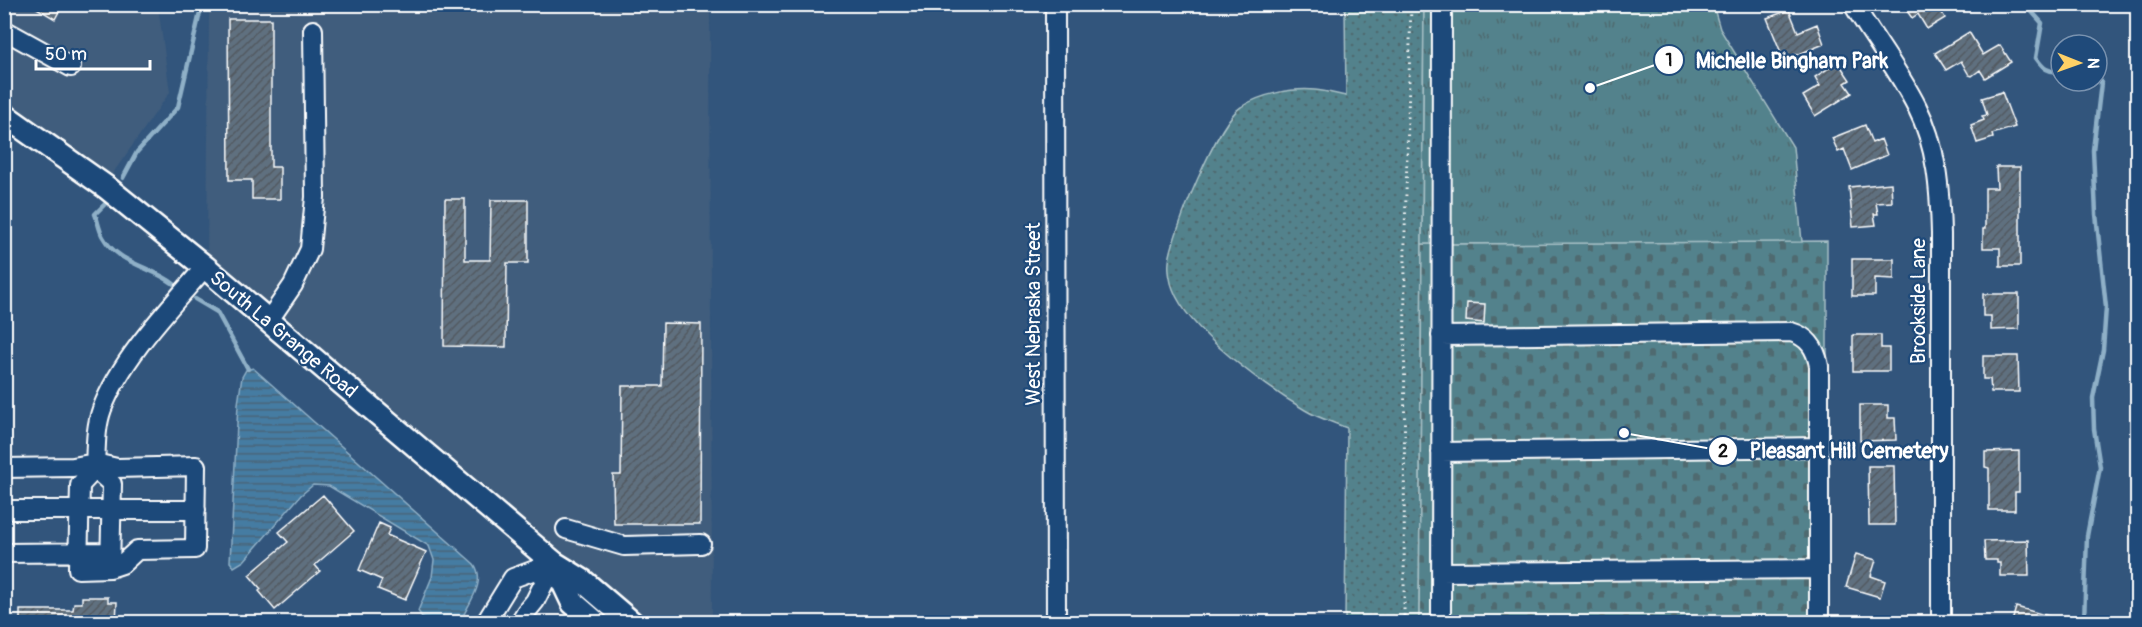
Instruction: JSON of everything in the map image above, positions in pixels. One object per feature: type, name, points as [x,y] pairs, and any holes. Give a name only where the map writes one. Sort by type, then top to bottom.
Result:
[{"type":"main road","name":"South La Grange Road","points":[[4,115],[106,188],[205,267],[554,563],[583,581],[631,622]]},
{"type":"main road","name":"South La Grange Road","points":[[554,563],[573,603],[595,622]]},
{"type":"street","name":"West Nebraska Street","points":[[1055,4],[1056,622]]},
{"type":"street","points":[[1441,622],[1442,4]]},
{"type":"street","name":"Brookside Lane","points":[[1853,4],[1918,109],[1930,142],[1938,183],[1941,234],[1941,619]]},
{"type":"street","points":[[4,30],[71,67]]},
{"type":"street","points":[[269,320],[293,285],[310,249],[315,197],[313,30]]},
{"type":"street","points":[[78,561],[80,485],[95,466],[96,438],[102,410],[120,373],[161,318],[205,267]]},
{"type":"street","points":[[1441,336],[1791,332],[1801,334],[1808,340],[1817,355],[1819,366],[1819,622]]},
{"type":"street","points":[[1441,452],[1819,447]]},
{"type":"street","points":[[95,466],[112,484],[110,560]]},
{"type":"street","points":[[4,468],[196,466],[195,549],[137,550],[122,564],[110,560],[78,561],[4,553]]},
{"type":"street","points":[[4,510],[196,510]]},
{"type":"street","points":[[566,529],[624,546],[701,544]]},
{"type":"street","points":[[486,622],[513,578],[554,563]]},
{"type":"street","points":[[520,622],[535,601],[554,563]]},
{"type":"street","points":[[1441,572],[1819,569]]},
{"type":"path","points":[[1404,622],[1405,233],[1411,4]]},
{"type":"shaded area","points":[[231,4],[710,5],[712,622],[635,622],[207,256],[209,12],[231,12]]},
{"type":"shaded area","points":[[5,5],[162,5],[159,13],[170,92],[106,183],[5,109]]},
{"type":"shaded area","points":[[253,368],[474,564],[478,584],[463,616],[449,622],[422,617],[418,611],[432,577],[434,560],[429,546],[329,486],[313,485],[301,495],[244,561],[234,567],[230,562],[238,404],[242,377],[246,370]]},
{"type":"green space","points":[[1345,5],[1424,5],[1419,622],[1345,622],[1347,428],[1305,410],[1230,357],[1195,323],[1182,306],[1173,289],[1169,272],[1172,248],[1187,204],[1220,133],[1241,107],[1267,95],[1296,90],[1315,90],[1346,96]]},
{"type":"green space","points":[[1424,5],[1713,5],[1720,29],[1793,147],[1802,242],[1422,244]]},
{"type":"green space","points":[[1827,241],[1827,622],[1419,622],[1422,244]]},
{"type":"building","points":[[30,4],[63,4],[55,19]]},
{"type":"building","points":[[1902,4],[1937,4],[1945,18],[1927,29],[1918,14],[1912,18]]},
{"type":"building","points":[[1789,10],[1798,32],[1817,24],[1824,44],[1784,60],[1767,18]]},
{"type":"building","points":[[228,19],[271,19],[271,167],[280,167],[280,199],[252,199],[252,180],[229,180]]},
{"type":"building","points":[[1969,32],[1983,55],[2000,45],[2011,62],[1985,78],[1980,70],[1972,76],[1969,75],[1961,61],[1946,70],[1935,53]]},
{"type":"building","points":[[1838,62],[1850,80],[1845,83],[1852,93],[1815,116],[1803,96],[1820,86],[1815,77]]},
{"type":"building","points":[[2002,92],[2015,127],[1992,134],[1993,138],[1977,143],[1971,125],[1984,120],[1982,116],[1987,115],[1982,98]]},
{"type":"building","points":[[1865,125],[1872,143],[1881,139],[1887,155],[1852,170],[1844,149],[1838,152],[1832,138]]},
{"type":"building","points":[[1996,167],[2020,167],[2020,266],[2000,266],[2000,248],[1983,248],[1985,188],[1997,188]]},
{"type":"building","points":[[1891,183],[1892,202],[1876,203],[1878,214],[1874,214],[1876,225],[1853,227],[1849,187]]},
{"type":"building","points":[[445,199],[465,199],[465,260],[490,260],[491,200],[528,200],[528,263],[507,263],[506,347],[444,346]]},
{"type":"building","points":[[1852,259],[1894,259],[1894,279],[1875,278],[1875,296],[1852,296]]},
{"type":"building","points":[[1983,294],[2019,294],[2019,329],[1991,330],[1991,316],[1983,316]]},
{"type":"building","points":[[1467,303],[1485,304],[1484,323],[1466,321]]},
{"type":"building","points":[[663,323],[701,324],[700,524],[614,524],[613,475],[621,475],[622,386],[662,386]]},
{"type":"building","points":[[1853,335],[1881,335],[1881,348],[1889,348],[1889,371],[1853,371]]},
{"type":"building","points":[[1983,356],[2018,356],[2019,392],[1991,392],[1990,379],[1983,379]]},
{"type":"building","points":[[1860,405],[1888,405],[1888,418],[1895,418],[1896,440],[1860,441]]},
{"type":"building","points":[[2019,451],[2019,492],[2015,492],[2015,510],[1989,510],[1989,468],[1985,467],[1985,452]]},
{"type":"building","points":[[1868,466],[1894,466],[1895,525],[1869,525]]},
{"type":"building","points":[[323,495],[354,531],[315,565],[320,571],[275,610],[249,575],[288,542],[279,532]]},
{"type":"building","points":[[379,523],[390,528],[387,535],[426,552],[405,600],[378,589],[382,580],[359,570]]},
{"type":"building","points":[[2028,540],[2029,576],[2000,576],[2000,563],[1997,563],[1997,560],[1985,560],[1984,541]]},
{"type":"building","points":[[1856,554],[1876,560],[1871,576],[1885,581],[1880,597],[1846,587]]},
{"type":"building","points":[[82,597],[108,597],[108,602],[117,602],[116,622],[20,622],[20,610],[73,610],[74,603],[82,603]]},
{"type":"building","points":[[2016,607],[2060,619],[2059,622],[2012,622]]},
{"type":"waterway","points":[[123,178],[137,152],[178,107],[202,4]]},
{"type":"waterway","points":[[2025,4],[2042,23],[2036,58],[2041,65],[2049,70]]},
{"type":"waterway","points":[[2084,622],[2087,536],[2100,467],[2094,429],[2093,398],[2103,350],[2106,307],[2096,214],[2093,150],[2100,93]]},
{"type":"waterway","points":[[105,204],[95,214],[109,246],[126,259],[174,284]]},
{"type":"waterway","points":[[195,299],[217,312],[248,369]]},
{"type":"place","name":"Michelle Bingham Park","points":[[1590,88]]},
{"type":"place","name":"Pleasant Hill Cemetery","points":[[1624,433]]}]
